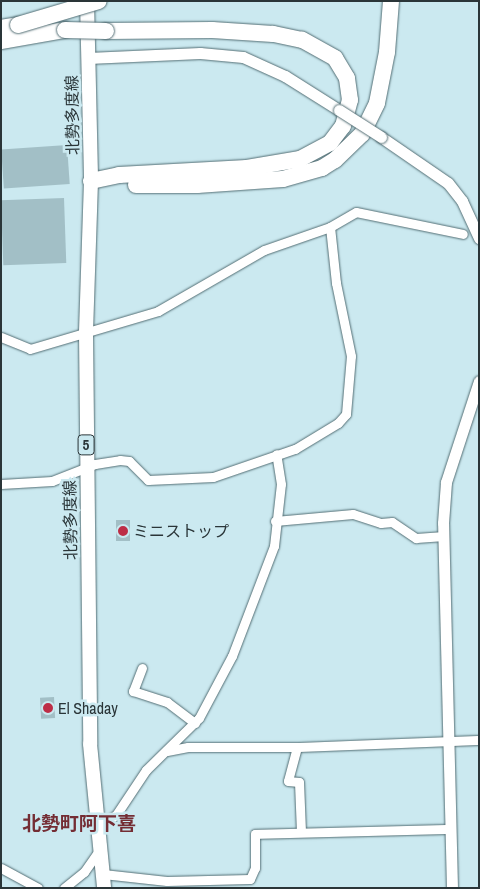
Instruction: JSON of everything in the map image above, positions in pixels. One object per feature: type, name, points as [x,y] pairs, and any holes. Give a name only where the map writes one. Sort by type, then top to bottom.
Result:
[{"type":"highway","points":[[1,28],[18,25],[99,1]]},
{"type":"highway","points":[[91,181],[119,184],[197,185],[274,180],[302,174],[335,160],[362,134],[377,103],[386,60],[391,1]]},
{"type":"highway","points":[[1,41],[65,30],[212,30],[273,34],[302,40],[335,58],[347,78],[350,100],[343,126],[330,143],[300,159],[247,168],[119,175],[91,181]]},
{"type":"main road","name":"北勢多度線","points":[[87,1],[91,181],[86,333],[90,744],[103,881]]},
{"type":"street","points":[[88,58],[200,53],[243,57],[285,76],[381,137],[448,183],[462,201],[479,238]]},
{"type":"street","points":[[1,337],[30,349],[158,311],[264,250],[330,227],[356,212],[463,234]]},
{"type":"street","points":[[1,484],[52,481],[86,470],[95,464],[129,461],[141,476],[158,482],[213,477],[295,449],[326,431],[346,414],[351,356],[336,283],[330,227]]},
{"type":"street","points":[[452,888],[444,536],[446,482],[479,381]]},
{"type":"street","points":[[98,827],[116,815],[146,770],[195,723],[217,687],[255,603],[274,546],[275,521],[281,484],[276,454]]},
{"type":"street","points":[[275,521],[352,514],[381,523],[392,522],[416,538],[444,536]]},
{"type":"street","points":[[142,668],[133,691],[167,702],[195,723]]},
{"type":"street","points":[[167,751],[188,746],[297,747],[448,743],[479,740]]},
{"type":"street","points":[[297,747],[288,781],[300,782],[301,831]]},
{"type":"street","points":[[103,881],[250,878],[255,868],[256,834],[301,831],[451,829]]},
{"type":"street","points":[[64,888],[84,872],[100,849]]},
{"type":"street","points":[[1,868],[38,888]]},
{"type":"building","points":[[67,145],[70,184],[4,189],[1,150]]},
{"type":"building","points":[[64,198],[66,263],[3,265],[1,200]]},
{"type":"building","name":"ミニストップ","points":[[116,520],[130,520],[130,541],[116,541]]},
{"type":"building","name":"El Shaday","points":[[54,697],[55,718],[41,719],[40,698]]},
{"type":"place","name":"ミニストップ","points":[[123,531]]},
{"type":"place","name":"El Shaday","points":[[48,708]]},
{"type":"district","name":"北勢町阿下喜","points":[[79,824]]}]
